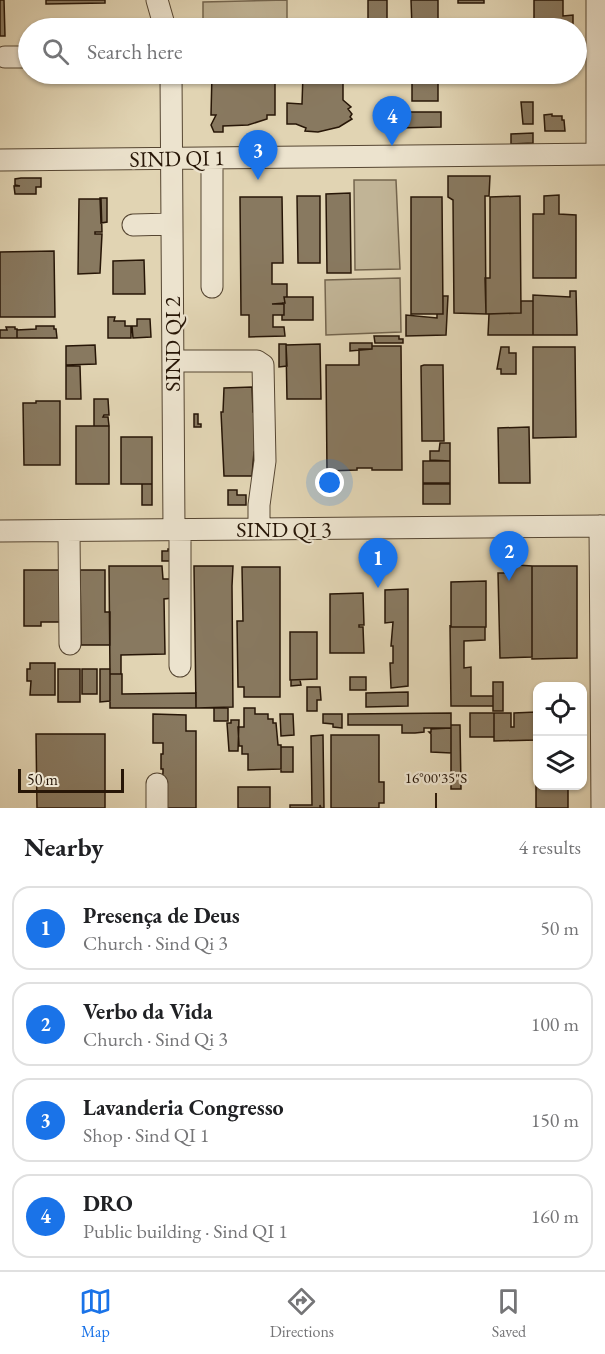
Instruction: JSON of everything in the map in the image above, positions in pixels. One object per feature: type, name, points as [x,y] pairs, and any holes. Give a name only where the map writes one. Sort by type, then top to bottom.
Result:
[{"type":"street","points":[[157,0],[163,18]]},
{"type":"street","points":[[166,0],[166,18]]},
{"type":"street","points":[[597,0],[601,154]]},
{"type":"street","points":[[5,57],[18,57]]},
{"type":"street","name":"SIND QI 2","points":[[171,84],[172,361],[180,666]]},
{"type":"street","name":"SIND QI 1","points":[[0,160],[601,154]]},
{"type":"street","points":[[212,158],[212,287]]},
{"type":"street","points":[[133,225],[171,224]]},
{"type":"street","points":[[172,361],[257,361],[262,365],[265,461],[259,505],[259,529]]},
{"type":"street","points":[[602,808],[603,526]]},
{"type":"street","name":"SIND QI 3","points":[[0,531],[603,526]]},
{"type":"street","points":[[69,531],[70,644]]},
{"type":"street","points":[[157,784],[157,808]]},
{"type":"shaded area","points":[[287,0],[287,18],[203,18],[203,2]]},
{"type":"shaded area","points":[[354,180],[396,180],[400,269],[355,270]]},
{"type":"shaded area","points":[[400,278],[401,332],[326,335],[325,280]]},
{"type":"building","points":[[0,0],[4,0],[5,36],[0,36]]},
{"type":"building","points":[[46,0],[105,0],[105,3],[46,4]]},
{"type":"building","points":[[368,0],[387,0],[387,18],[368,18]]},
{"type":"building","points":[[411,0],[438,0],[438,18],[412,18]]},
{"type":"building","points":[[458,0],[484,0],[484,3],[458,3]]},
{"type":"building","points":[[534,0],[563,0],[563,16],[573,15],[573,18],[534,18]]},
{"type":"building","points":[[212,84],[275,84],[275,115],[267,115],[267,119],[248,125],[223,126],[223,132],[214,132],[211,125],[216,115],[211,115]]},
{"type":"building","points":[[303,84],[343,84],[343,100],[351,107],[348,109],[352,114],[350,117],[352,119],[339,127],[318,132],[305,131],[306,128],[296,124],[287,124],[287,103],[302,104]]},
{"type":"building","points":[[412,84],[438,84],[438,101],[412,101]]},
{"type":"building","points":[[521,102],[533,102],[533,124],[523,124]]},
{"type":"building","points":[[395,112],[441,112],[441,127],[396,128]]},
{"type":"building","points":[[552,114],[552,116],[562,116],[565,131],[545,131],[544,115]]},
{"type":"building","points":[[533,133],[533,143],[511,144],[511,134]]},
{"type":"building","points":[[448,176],[490,176],[489,196],[485,196],[486,314],[454,313],[453,200],[448,197]]},
{"type":"building","points":[[41,178],[41,187],[36,187],[36,194],[15,194],[14,186],[20,186],[15,185],[15,179]]},
{"type":"building","points":[[350,193],[351,273],[327,273],[326,194]]},
{"type":"building","points":[[559,195],[559,214],[576,215],[576,278],[533,278],[533,214],[544,214],[544,196]]},
{"type":"building","points":[[297,196],[320,196],[320,263],[298,263]]},
{"type":"building","points":[[520,196],[521,313],[486,314],[485,278],[490,278],[490,197]]},
{"type":"building","points":[[240,197],[282,197],[283,263],[272,263],[272,284],[287,284],[287,297],[284,297],[285,303],[272,304],[284,304],[284,315],[273,315],[273,327],[284,327],[285,336],[249,337],[249,315],[241,315]]},
{"type":"building","points":[[411,197],[442,197],[443,314],[411,314]]},
{"type":"building","points":[[100,198],[107,198],[107,222],[101,223]]},
{"type":"building","points":[[79,199],[101,199],[102,232],[95,232],[95,234],[102,234],[100,273],[78,274]]},
{"type":"building","points":[[54,251],[55,317],[0,317],[0,252]]},
{"type":"building","points":[[144,260],[145,294],[113,294],[113,261]]},
{"type":"building","points":[[570,291],[576,291],[577,335],[533,335],[533,295],[570,297]]},
{"type":"building","points":[[443,296],[448,296],[446,335],[406,336],[406,315],[437,318],[437,314],[443,314]]},
{"type":"building","points":[[284,297],[313,297],[313,320],[282,320]]},
{"type":"building","points":[[521,301],[533,301],[533,335],[488,335],[489,314],[521,313]]},
{"type":"building","points":[[108,317],[115,317],[114,321],[125,321],[125,326],[131,326],[131,338],[108,338]]},
{"type":"building","points":[[137,319],[150,319],[151,337],[133,338],[132,326],[137,326]]},
{"type":"building","points":[[36,326],[54,326],[57,338],[17,338],[17,330],[36,329]]},
{"type":"building","points":[[6,327],[17,329],[17,338],[0,338],[0,330],[7,330]]},
{"type":"building","points":[[374,336],[399,336],[399,339],[403,339],[403,343],[375,343]]},
{"type":"building","points":[[350,343],[372,343],[372,349],[350,351]]},
{"type":"building","points":[[279,344],[286,344],[287,366],[279,367]]},
{"type":"building","points":[[320,344],[321,399],[287,399],[286,345]]},
{"type":"building","points":[[95,345],[96,364],[66,365],[66,346]]},
{"type":"building","points":[[372,346],[401,346],[402,470],[357,468],[357,470],[327,471],[326,365],[359,365],[359,349],[372,349]]},
{"type":"building","points":[[501,347],[509,347],[509,353],[516,353],[516,374],[501,374],[501,369],[497,369]]},
{"type":"building","points":[[533,347],[575,347],[576,437],[533,438]]},
{"type":"building","points":[[443,365],[444,441],[422,441],[421,366]]},
{"type":"building","points":[[66,366],[80,366],[81,399],[66,399]]},
{"type":"building","points":[[252,387],[253,412],[256,412],[257,452],[254,452],[252,476],[224,476],[221,412],[223,412],[224,388]]},
{"type":"building","points":[[94,399],[108,399],[109,415],[103,417],[108,417],[109,426],[94,426]]},
{"type":"building","points":[[36,401],[60,401],[60,465],[24,465],[23,403],[36,403]]},
{"type":"building","points":[[194,414],[198,414],[198,424],[201,424],[201,427],[194,427]]},
{"type":"building","points":[[76,426],[109,426],[109,484],[76,484]]},
{"type":"building","points":[[529,427],[530,483],[499,483],[498,428]]},
{"type":"building","points":[[121,437],[152,437],[152,484],[121,484]]},
{"type":"building","points":[[440,443],[450,443],[450,461],[430,460],[430,451],[439,451]]},
{"type":"building","points":[[423,461],[450,461],[450,483],[423,483]]},
{"type":"building","points":[[142,484],[152,484],[152,505],[142,505]]},
{"type":"building","points":[[423,484],[450,484],[450,504],[423,504]]},
{"type":"building","points":[[228,490],[237,490],[237,495],[246,495],[246,505],[228,505]]},
{"type":"building","points":[[171,549],[172,561],[162,561],[162,551],[168,551]]},
{"type":"building","points":[[516,565],[532,566],[532,657],[500,658],[498,573],[510,573]]},
{"type":"building","points":[[109,566],[162,566],[163,579],[172,579],[173,598],[164,599],[165,654],[121,655],[121,674],[110,674]]},
{"type":"building","points":[[194,566],[233,566],[233,707],[196,708]]},
{"type":"building","points":[[532,566],[577,566],[577,658],[532,659]]},
{"type":"building","points":[[242,567],[280,567],[280,697],[244,697],[244,687],[238,687],[237,621],[243,621]]},
{"type":"building","points":[[24,570],[62,570],[61,622],[41,622],[41,626],[24,626]]},
{"type":"building","points":[[80,570],[105,570],[105,612],[110,612],[110,645],[81,645]]},
{"type":"building","points":[[486,581],[486,627],[451,627],[451,582]]},
{"type":"building","points":[[408,589],[408,686],[391,688],[393,622],[385,623],[385,590]]},
{"type":"building","points":[[363,593],[364,625],[359,625],[359,627],[363,627],[364,653],[330,653],[330,594]]},
{"type":"building","points":[[450,625],[451,627],[485,627],[485,640],[464,641],[464,668],[471,667],[471,696],[493,696],[493,706],[451,706]]},
{"type":"building","points":[[290,632],[317,632],[317,679],[290,680]]},
{"type":"building","points":[[30,663],[55,663],[55,695],[30,695],[31,681],[27,681],[27,669],[30,669]]},
{"type":"building","points":[[58,669],[80,669],[80,702],[58,702]]},
{"type":"building","points":[[82,669],[97,669],[97,694],[82,694]]},
{"type":"building","points":[[100,669],[110,669],[110,701],[100,702]]},
{"type":"building","points":[[110,674],[122,674],[122,694],[196,693],[196,708],[110,708]]},
{"type":"building","points":[[350,677],[366,677],[366,690],[350,690]]},
{"type":"building","points":[[291,680],[300,680],[301,685],[291,686]]},
{"type":"building","points":[[493,682],[503,682],[503,711],[493,711]]},
{"type":"building","points":[[307,687],[320,687],[321,700],[317,700],[317,711],[307,711]]},
{"type":"building","points":[[408,692],[408,706],[366,707],[366,693]]},
{"type":"building","points":[[214,708],[228,708],[228,721],[214,721]]},
{"type":"building","points":[[244,708],[255,708],[255,714],[268,714],[268,719],[273,719],[273,723],[276,723],[278,745],[281,745],[281,769],[248,770],[248,754],[242,754],[242,746],[239,746],[238,727],[244,727]]},
{"type":"building","points":[[533,712],[533,740],[494,741],[494,713],[511,713],[511,727],[514,727],[514,713]]},
{"type":"building","points":[[451,713],[451,728],[424,728],[424,732],[402,733],[402,725],[348,725],[348,714]]},
{"type":"building","points":[[470,713],[494,713],[494,737],[470,737]]},
{"type":"building","points":[[153,714],[186,715],[186,731],[196,731],[196,808],[160,808],[163,743],[153,743]]},
{"type":"building","points":[[280,714],[293,714],[294,735],[281,736]]},
{"type":"building","points":[[323,714],[342,714],[342,728],[323,723]]},
{"type":"building","points":[[231,720],[239,720],[238,751],[229,751],[227,723],[231,723]]},
{"type":"building","points":[[451,725],[460,725],[461,789],[451,789]]},
{"type":"building","points":[[451,728],[451,753],[431,752],[429,732],[431,729]]},
{"type":"building","points":[[36,734],[105,734],[105,808],[37,808]]},
{"type":"building","points":[[323,735],[324,808],[320,805],[320,808],[290,808],[290,805],[312,805],[311,736]]},
{"type":"building","points":[[331,735],[379,735],[379,782],[384,782],[384,803],[379,803],[379,808],[331,808]]},
{"type":"building","points":[[281,747],[293,747],[293,772],[281,772]]},
{"type":"building","points":[[238,787],[270,787],[270,808],[238,808]]},
{"type":"building","points":[[536,790],[568,790],[568,808],[536,808]]},
{"type":"place","name":"DRO","points":[[392,146]]},
{"type":"place","name":"Lavanderia Congresso","points":[[258,180]]},
{"type":"place","name":"Verbo da Vida","points":[[509,581]]},
{"type":"place","name":"Presença de Deus","points":[[378,588]]}]
